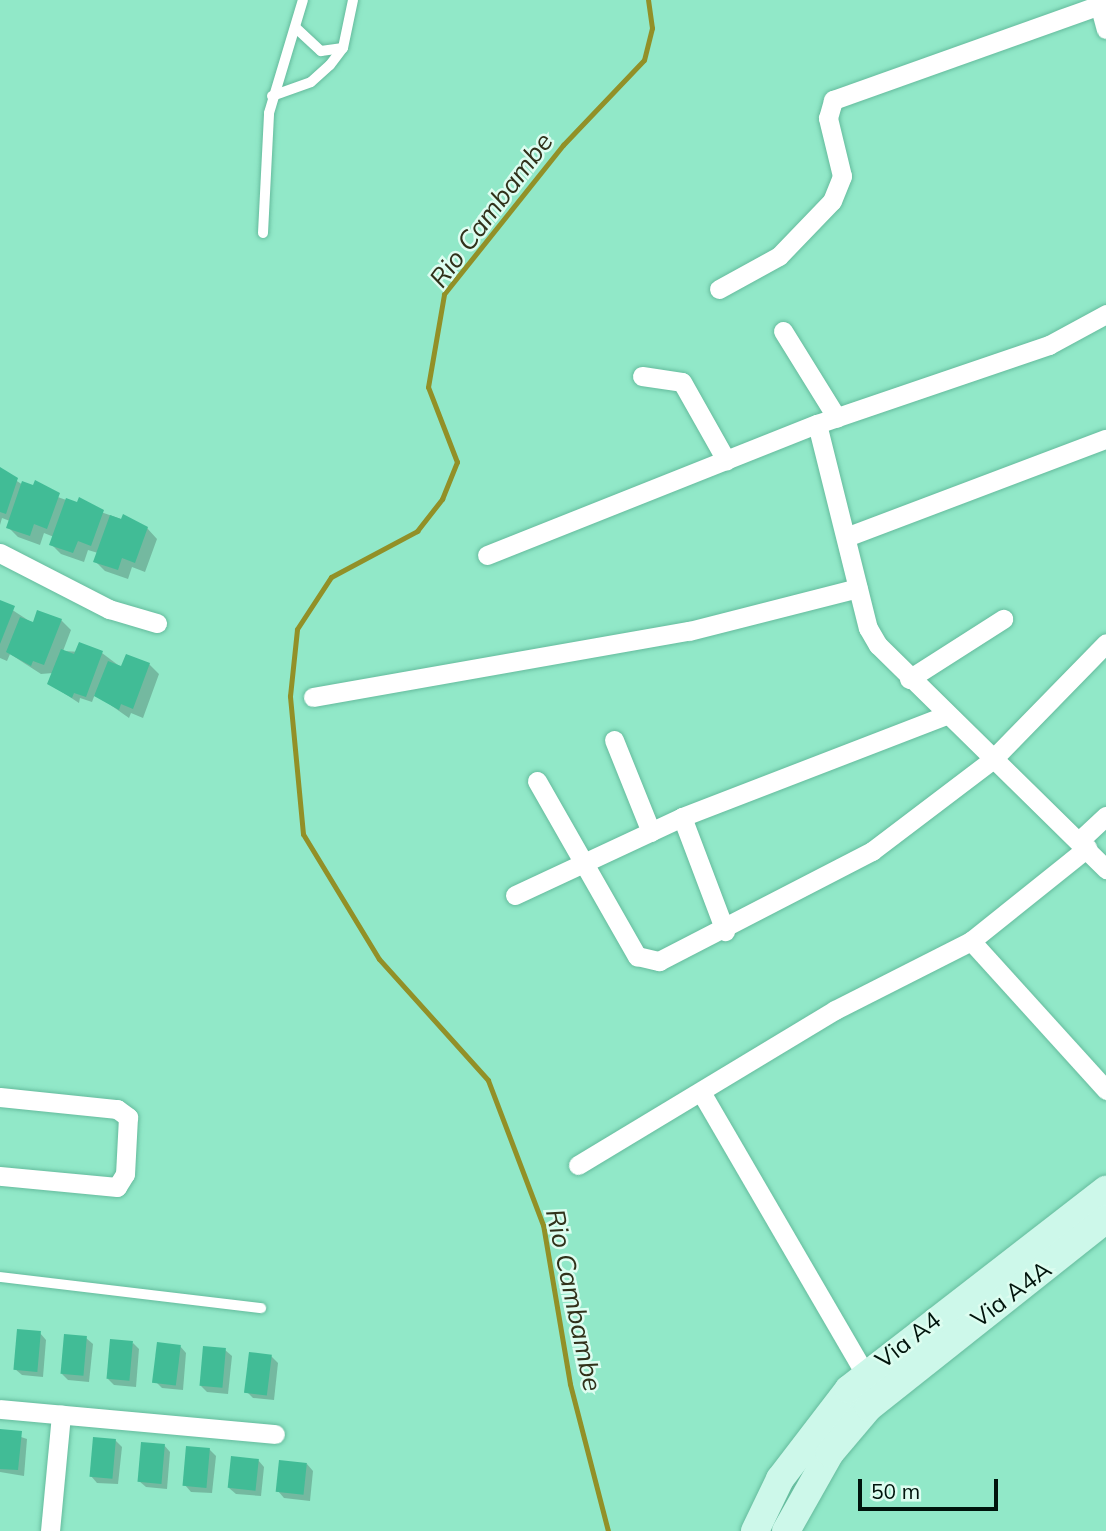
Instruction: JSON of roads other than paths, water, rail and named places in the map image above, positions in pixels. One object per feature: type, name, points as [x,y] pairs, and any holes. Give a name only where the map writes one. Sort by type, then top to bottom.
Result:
[{"type":"main road","name":"Via A4","points":[[755,1531],[808,1437],[865,1374],[1106,1190]]},
{"type":"main road","name":"Via A4A","points":[[786,1531],[831,1452],[869,1407],[1106,1219]]},
{"type":"street","points":[[719,289],[779,256],[832,201],[842,176],[828,118],[833,100],[1101,3],[1106,29]]},
{"type":"street","points":[[487,555],[817,424],[1049,345],[1106,314]]},
{"type":"street","points":[[783,331],[837,418]]},
{"type":"street","points":[[642,376],[682,382],[726,460]]},
{"type":"street","points":[[817,424],[868,628],[909,679],[1106,869]]},
{"type":"street","points":[[846,537],[1106,439]]},
{"type":"street","points":[[0,553],[109,609],[157,623]]},
{"type":"street","points":[[313,697],[689,631],[858,588]]},
{"type":"street","points":[[909,679],[1003,619]]},
{"type":"street","points":[[537,780],[583,862],[646,963],[725,931],[872,851],[992,760],[1106,643]]},
{"type":"street","points":[[515,895],[682,817],[947,715]]},
{"type":"street","points":[[614,740],[651,832]]},
{"type":"street","points":[[578,1164],[835,1010],[971,941],[1083,844],[1106,816]]},
{"type":"street","points":[[682,817],[725,931]]},
{"type":"street","points":[[971,941],[1106,1090]]},
{"type":"street","points":[[701,1092],[865,1374]]},
{"type":"street","points":[[0,1097],[117,1109],[128,1117],[125,1174],[117,1187],[0,1176]]},
{"type":"street","points":[[0,1409],[275,1434]]},
{"type":"street","points":[[50,1531],[61,1415]]},
{"type":"lane","points":[[263,233],[272,96],[303,0]]},
{"type":"lane","points":[[272,96],[312,82],[343,48],[353,0]]},
{"type":"lane","points":[[296,28],[321,51],[343,48]]},
{"type":"lane","points":[[0,1277],[261,1308]]},
{"type":"waterway","name":"Rio Cambambe","points":[[608,1531],[570,1384],[543,1225],[488,1080],[379,959],[303,834],[290,696],[297,629],[331,577],[417,531],[442,499],[457,462],[428,387],[444,294],[563,145],[644,60],[652,28],[648,0]]}]
